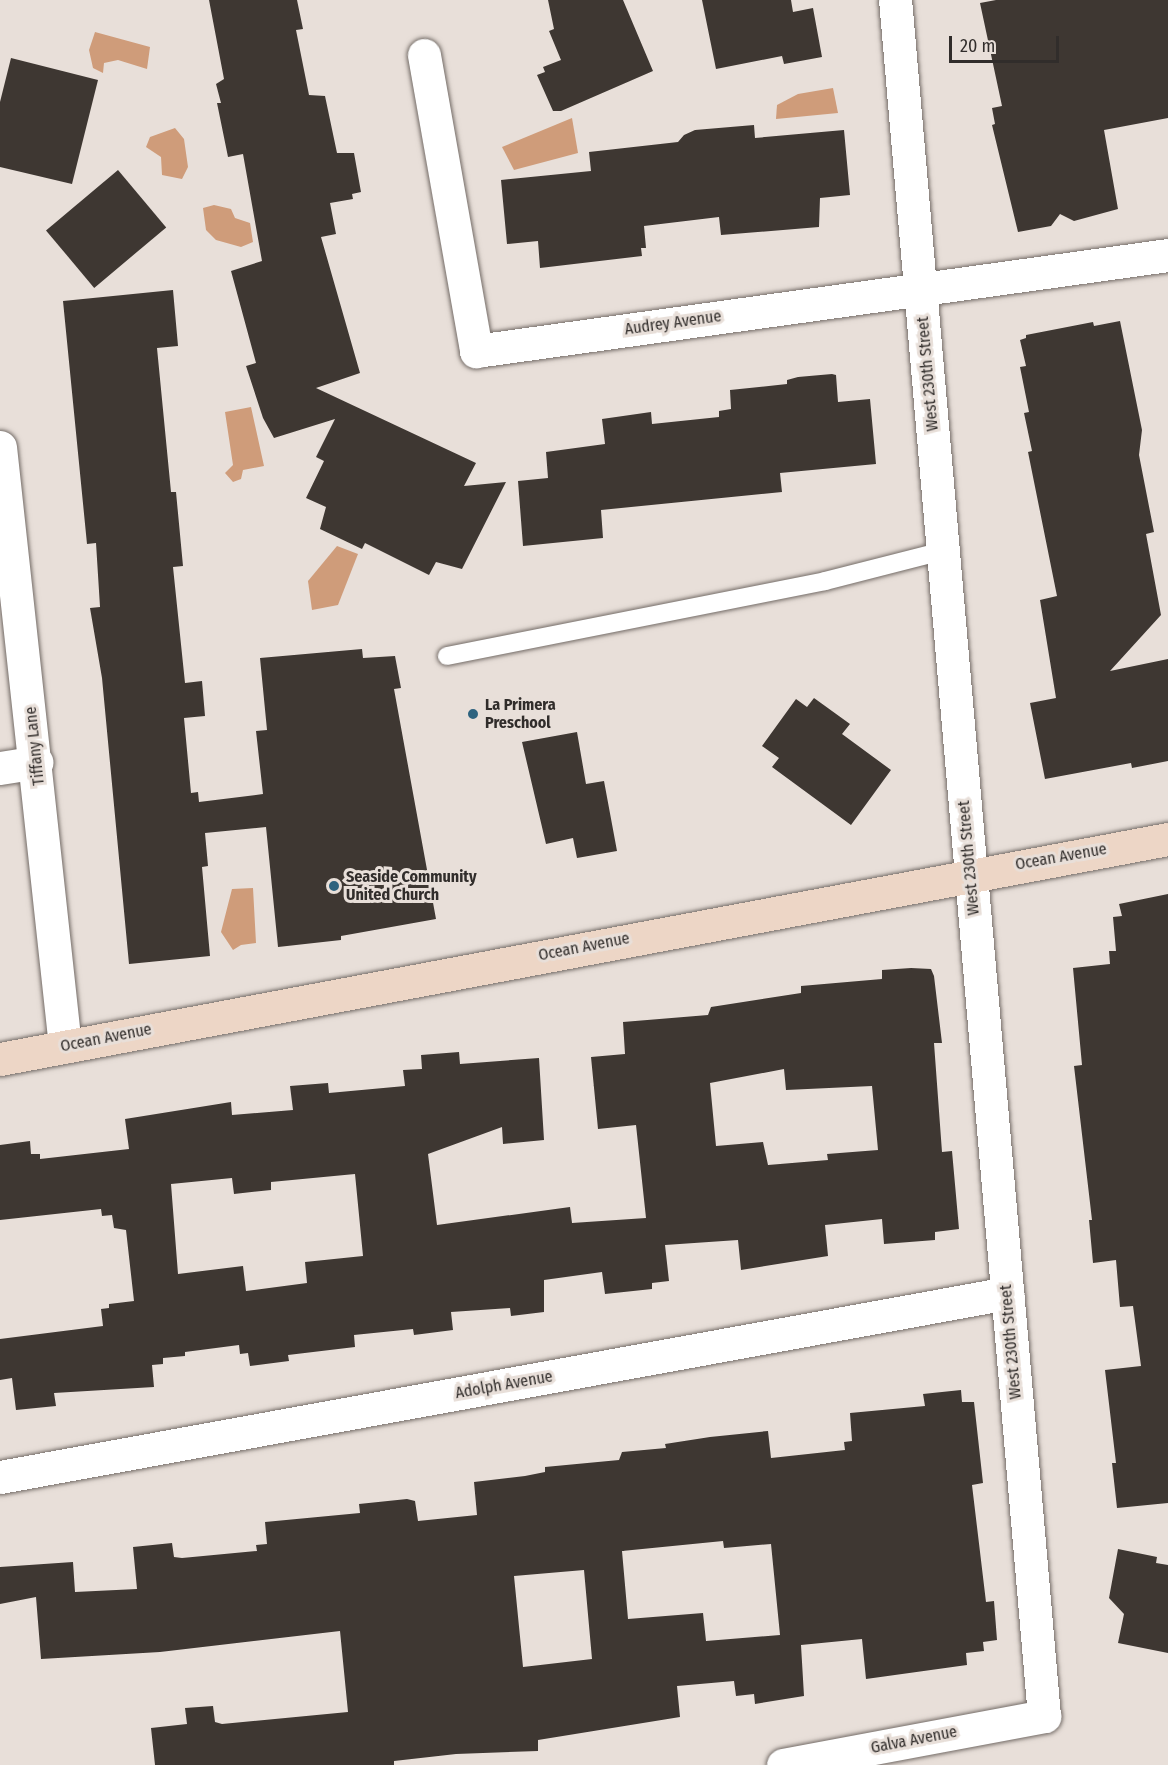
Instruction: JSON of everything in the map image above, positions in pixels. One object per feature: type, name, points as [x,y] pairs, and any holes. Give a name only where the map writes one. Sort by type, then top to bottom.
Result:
[{"type":"street","name":"West 230th Street","points":[[895,0],[1044,1716]]},
{"type":"street","name":"Audrey Avenue","points":[[424,55],[476,351],[1168,255]]},
{"type":"street","name":"Tiffany Lane","points":[[0,447],[37,762],[65,1046]]},
{"type":"street","points":[[0,768],[37,762]]},
{"type":"street","name":"Ocean Avenue","points":[[0,1059],[970,874],[1168,839]]},
{"type":"street","name":"Adolph Avenue","points":[[0,1477],[1007,1293]]},
{"type":"street","name":"Galva Avenue","points":[[783,1765],[1044,1716]]},
{"type":"lane","points":[[447,656],[825,581],[943,550]]},
{"type":"shaded area","points":[[95,32],[150,47],[147,69],[118,60],[104,63],[103,73],[93,68],[89,50]]},
{"type":"shaded area","points":[[833,88],[838,113],[776,119],[777,105],[798,94]]},
{"type":"shaded area","points":[[572,118],[578,153],[514,170],[502,147]]},
{"type":"shaded area","points":[[175,128],[184,139],[188,167],[182,179],[162,175],[161,157],[146,147],[150,137]]},
{"type":"shaded area","points":[[214,205],[231,209],[235,218],[250,223],[253,242],[241,247],[216,240],[206,230],[203,208]]},
{"type":"shaded area","points":[[251,407],[264,466],[243,470],[241,479],[233,482],[225,473],[233,465],[225,412]]},
{"type":"shaded area","points":[[337,546],[358,554],[338,605],[312,610],[308,581]]},
{"type":"shaded area","points":[[253,888],[256,943],[241,945],[233,950],[221,932],[232,889]]},
{"type":"building","points":[[209,0],[297,0],[303,29],[296,30],[309,95],[325,96],[337,153],[354,153],[361,192],[352,194],[353,199],[330,203],[336,234],[321,237],[360,373],[316,388],[476,463],[464,486],[506,482],[462,569],[436,562],[429,575],[365,543],[362,549],[320,529],[326,507],[306,498],[324,461],[316,457],[335,419],[274,438],[263,418],[246,366],[256,363],[231,271],[262,261],[243,154],[228,157],[217,103],[221,103],[216,84],[224,79]]},
{"type":"building","points":[[548,0],[623,0],[653,71],[561,111],[553,111],[537,75],[545,72],[543,67],[561,60],[549,31],[554,29]]},
{"type":"building","points":[[702,0],[791,0],[793,12],[813,8],[822,57],[784,64],[782,56],[716,69]]},
{"type":"building","points":[[996,0],[1168,0],[1168,118],[1104,130],[1118,209],[1074,221],[1060,214],[1051,226],[1018,232],[992,125],[995,124],[992,108],[1002,106],[980,3]]},
{"type":"building","points":[[11,58],[98,80],[72,184],[0,167],[0,102]]},
{"type":"building","points":[[754,125],[755,138],[844,130],[850,195],[820,198],[819,227],[721,235],[719,217],[644,226],[646,248],[641,248],[642,256],[540,268],[538,241],[507,244],[501,180],[591,171],[589,152],[678,142],[684,135],[695,130]]},
{"type":"building","points":[[118,170],[166,227],[94,288],[46,230]]},
{"type":"building","points":[[173,290],[178,346],[157,348],[171,492],[176,492],[183,566],[173,567],[185,683],[202,681],[205,716],[184,718],[191,793],[198,792],[199,802],[263,794],[256,731],[267,730],[260,658],[362,649],[363,658],[395,656],[401,688],[394,689],[436,919],[341,936],[341,940],[278,947],[266,827],[205,833],[208,866],[202,867],[210,956],[129,964],[102,678],[90,608],[100,607],[96,543],[87,544],[63,301]]},
{"type":"building","points":[[1120,321],[1142,430],[1139,455],[1154,532],[1146,534],[1161,615],[1110,671],[1168,659],[1168,761],[1132,768],[1131,763],[1045,779],[1030,703],[1056,698],[1040,600],[1057,596],[1028,452],[1032,451],[1024,413],[1029,412],[1020,367],[1026,366],[1020,340],[1026,338],[1026,335],[1093,322],[1094,326]]},
{"type":"building","points":[[836,375],[838,402],[870,399],[876,464],[780,473],[782,492],[601,510],[603,538],[523,546],[518,481],[548,478],[546,452],[605,444],[602,419],[651,412],[652,424],[719,417],[719,411],[731,409],[730,390],[787,384],[787,380],[798,377]]},
{"type":"building","points":[[814,698],[850,724],[842,734],[891,770],[851,825],[772,767],[779,758],[762,746],[796,699],[807,707]]},
{"type":"building","points":[[577,732],[586,784],[604,781],[617,851],[577,858],[573,838],[546,844],[522,742]]},
{"type":"building","points":[[1168,894],[1168,1503],[1117,1508],[1112,1463],[1116,1463],[1105,1370],[1141,1366],[1133,1306],[1120,1307],[1116,1260],[1093,1263],[1089,1220],[1092,1220],[1074,1066],[1082,1065],[1073,968],[1110,964],[1109,951],[1116,951],[1113,917],[1122,916],[1119,904]]},
{"type":"building","points":[[931,969],[934,976],[942,1043],[934,1043],[942,1152],[952,1151],[959,1229],[935,1232],[935,1240],[884,1244],[882,1219],[825,1225],[828,1256],[741,1270],[738,1240],[665,1245],[669,1281],[652,1283],[652,1289],[605,1294],[602,1272],[544,1280],[544,1312],[511,1316],[510,1308],[451,1312],[453,1330],[414,1335],[413,1329],[354,1335],[355,1347],[288,1355],[289,1361],[250,1366],[248,1353],[240,1354],[239,1345],[185,1352],[185,1356],[163,1358],[163,1364],[152,1365],[154,1387],[54,1393],[56,1406],[16,1410],[12,1378],[0,1380],[0,1339],[103,1326],[101,1309],[109,1308],[109,1304],[134,1301],[126,1230],[114,1228],[112,1215],[102,1216],[101,1209],[0,1220],[0,1145],[30,1141],[31,1154],[40,1154],[40,1159],[129,1149],[125,1119],[231,1102],[232,1115],[293,1110],[290,1086],[328,1083],[329,1093],[405,1086],[403,1070],[422,1069],[421,1055],[459,1052],[460,1064],[539,1058],[544,1140],[503,1144],[502,1127],[428,1154],[437,1225],[570,1207],[572,1223],[646,1218],[636,1125],[598,1129],[591,1057],[625,1054],[623,1022],[708,1015],[711,1007],[801,993],[801,986],[882,979],[882,970]],"holes":[[[784,1069],[786,1090],[872,1086],[878,1150],[827,1154],[828,1160],[768,1165],[763,1142],[716,1146],[710,1083]],[[355,1174],[363,1256],[305,1262],[307,1283],[246,1291],[243,1266],[178,1274],[171,1184],[232,1178],[234,1194],[271,1190],[271,1182]]]},
{"type":"building","points":[[961,1390],[962,1402],[974,1402],[983,1483],[972,1485],[986,1602],[994,1601],[997,1640],[983,1642],[984,1651],[966,1653],[967,1665],[866,1679],[862,1639],[801,1645],[804,1696],[755,1704],[754,1694],[736,1696],[734,1681],[677,1686],[680,1717],[538,1740],[538,1751],[456,1754],[394,1761],[394,1765],[155,1765],[151,1728],[187,1724],[185,1708],[213,1706],[215,1722],[222,1724],[348,1712],[340,1631],[160,1652],[41,1659],[36,1597],[0,1604],[0,1567],[73,1562],[75,1592],[137,1589],[133,1547],[172,1543],[174,1557],[182,1558],[257,1551],[256,1545],[267,1544],[265,1522],[360,1513],[359,1504],[407,1499],[415,1501],[418,1521],[477,1515],[474,1482],[545,1472],[545,1467],[619,1460],[622,1452],[666,1448],[665,1444],[768,1431],[771,1458],[845,1450],[844,1442],[852,1441],[850,1413],[925,1406],[923,1394]],"holes":[[[723,1541],[724,1548],[771,1544],[780,1635],[706,1641],[703,1613],[628,1619],[622,1551]],[[584,1570],[592,1659],[523,1667],[514,1576]]]},
{"type":"building","points":[[1118,1549],[1157,1557],[1156,1563],[1168,1565],[1168,1653],[1118,1643],[1124,1614],[1109,1598]]},
{"type":"place","name":"La Primera Preschool","points":[[473,714]]},
{"type":"place","name":"Seaside Community United Church","points":[[334,886]]}]
